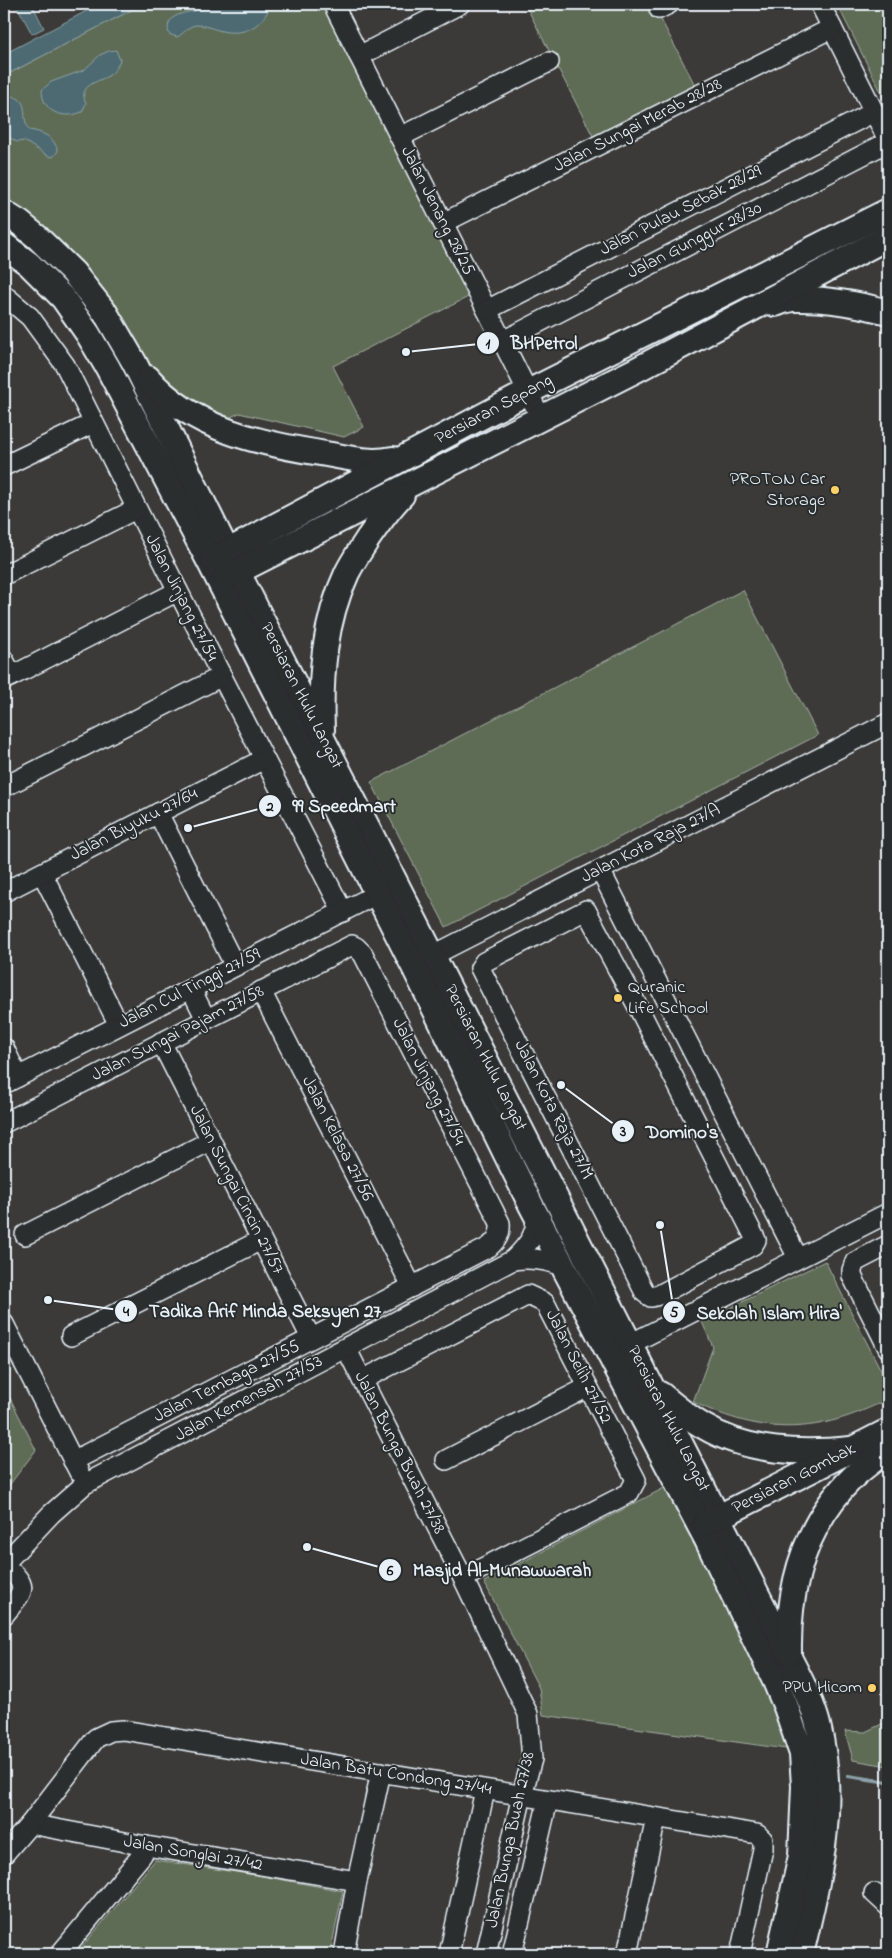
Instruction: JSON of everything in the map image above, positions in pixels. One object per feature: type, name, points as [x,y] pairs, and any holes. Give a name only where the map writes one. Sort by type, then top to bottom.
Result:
[{"type":"main road","name":"Persiaran Sepang","points":[[223,566],[405,457],[528,392],[888,211]]},
{"type":"main road","name":"Persiaran Hulu Langat","points":[[4,213],[37,237],[73,272],[106,314],[134,362],[223,566],[377,894],[423,960],[651,1386],[713,1528],[786,1707],[802,1754],[804,1786],[801,1856],[779,1954]]},
{"type":"main road","name":"Persiaran Sepang","points":[[223,566],[416,482],[745,313],[888,237]]},
{"type":"main road","name":"Persiaran Hulu Langat","points":[[4,245],[46,279],[63,298],[88,334],[322,738],[532,1207],[713,1528],[789,1657],[818,1724],[827,1788],[822,1863],[801,1954]]},
{"type":"main road","points":[[745,313],[792,299],[847,304],[888,312]]},
{"type":"main road","points":[[134,362],[158,390],[183,410],[212,425],[246,438],[280,447],[358,461],[378,462],[405,457]]},
{"type":"main road","points":[[322,738],[321,701],[331,614],[357,555],[378,521],[416,482]]},
{"type":"main road","points":[[651,1386],[683,1413],[704,1427],[728,1439],[758,1447],[791,1452],[822,1452],[851,1449]]},
{"type":"main road","points":[[789,1657],[788,1632],[792,1589],[819,1519],[832,1500],[886,1445]]},
{"type":"main road","name":"Persiaran Gombak","points":[[713,1528],[886,1445]]},
{"type":"main road","name":"Persiaran Gombak","points":[[713,1528],[851,1449],[886,1445]]},
{"type":"street","name":"Jalan Jenang 28/25","points":[[334,4],[541,418]]},
{"type":"street","points":[[360,56],[460,4]]},
{"type":"street","points":[[820,4],[888,141]]},
{"type":"street","name":"Jalan Sungai Merab 28/28","points":[[443,223],[832,28]]},
{"type":"street","points":[[400,137],[549,62]]},
{"type":"street","name":"Jalan Pulau Sebak 28/29","points":[[487,310],[874,112]]},
{"type":"street","name":"Jalan Gunggur 28/30","points":[[503,341],[888,141]]},
{"type":"street","name":"Jalan Jinjang 27/54","points":[[4,295],[30,317],[65,364],[178,592],[343,912]]},
{"type":"street","points":[[6,461],[94,423]]},
{"type":"street","points":[[4,575],[136,508]]},
{"type":"street","points":[[6,672],[178,592]]},
{"type":"street","points":[[4,787],[222,676]]},
{"type":"street","name":"Jalan Kota Raja 27/A","points":[[423,960],[888,722]]},
{"type":"street","name":"Jalan Biyuku 27/64","points":[[4,892],[264,759]]},
{"type":"street","points":[[158,813],[235,966]]},
{"type":"street","points":[[600,870],[798,1258]]},
{"type":"street","points":[[42,872],[119,1025]]},
{"type":"street","name":"Jalan Cul Tinggi 27/59","points":[[11,1080],[377,894]]},
{"type":"street","name":"Jalan Kota Raja 27/M","points":[[638,1007],[590,914],[586,910],[484,962],[480,968],[648,1296],[651,1298],[753,1245],[756,1240],[708,1143]]},
{"type":"street","points":[[519,911],[532,938]]},
{"type":"street","name":"Jalan Jinjang 27/54","points":[[352,945],[363,954],[500,1223]]},
{"type":"street","name":"Jalan Sungai Pajam 27/58","points":[[4,1122],[352,945]]},
{"type":"street","points":[[191,989],[206,1019]]},
{"type":"street","name":"Jalan Kelasa 27/56","points":[[261,991],[412,1287]]},
{"type":"street","points":[[663,994],[638,1007],[708,1143],[733,1130]]},
{"type":"street","name":"Jalan Sungai Cincin 27/57","points":[[161,1042],[311,1338]]},
{"type":"street","points":[[4,1048],[11,1080]]},
{"type":"street","points":[[25,1235],[210,1141]]},
{"type":"street","points":[[513,1260],[526,1247],[536,1227],[536,1218],[532,1207]]},
{"type":"street","points":[[630,1344],[888,1212]]},
{"type":"street","points":[[870,1222],[886,1247],[855,1262],[852,1276],[888,1348]]},
{"type":"street","name":"Jalan Tembaga 27/55","points":[[70,1454],[311,1338],[489,1247],[497,1240],[501,1231],[500,1223]]},
{"type":"street","points":[[71,1336],[261,1240]]},
{"type":"street","points":[[513,1260],[524,1258],[550,1261],[565,1267]]},
{"type":"street","name":"Jalan Kemensah 27/53","points":[[4,1564],[51,1514],[85,1484],[513,1260]]},
{"type":"street","name":"Jalan Selih 27/52","points":[[362,1380],[528,1296],[545,1302],[636,1480],[629,1493],[463,1578]]},
{"type":"street","points":[[4,1324],[85,1484]]},
{"type":"street","name":"Jalan Bunga Buah 27/38","points":[[346,1348],[463,1578],[528,1714],[532,1759],[486,1954]]},
{"type":"street","points":[[446,1460],[588,1387]]},
{"type":"street","points":[[51,1514],[68,1475],[70,1454]]},
{"type":"street","points":[[4,1564],[18,1577],[22,1585],[21,1594],[4,1615]]},
{"type":"street","name":"Jalan Batu Condong 27/44","points":[[30,1824],[96,1738],[111,1731],[123,1730],[757,1834],[763,1840],[763,1849],[740,1954]]},
{"type":"street","points":[[344,1954],[357,1880],[381,1772]]},
{"type":"street","points":[[449,1954],[485,1790]]},
{"type":"street","points":[[512,1954],[548,1800]]},
{"type":"street","points":[[627,1954],[656,1818]]},
{"type":"street","points":[[4,1854],[30,1824]]},
{"type":"street","name":"Jalan Songlai 27/42","points":[[30,1824],[146,1846],[357,1880]]},
{"type":"street","points":[[60,1954],[142,1855],[146,1846]]},
{"type":"street","points":[[874,1893],[888,1906]]},
{"type":"green space","points":[[143,4],[328,4],[474,294],[333,366],[364,427],[344,437],[239,413],[223,421],[158,381],[102,292],[65,247],[26,214],[4,202],[4,76]]},
{"type":"green space","points":[[525,4],[653,4],[697,89],[596,142]]},
{"type":"green space","points":[[837,4],[888,4],[888,106]]},
{"type":"green space","points":[[743,590],[818,735],[446,927],[371,782]]},
{"type":"green space","points":[[825,1261],[888,1384],[888,1399],[838,1419],[814,1425],[791,1427],[744,1421],[693,1402],[713,1347],[702,1322]]},
{"type":"green space","points":[[4,1386],[36,1450],[4,1492]]},
{"type":"green space","points":[[666,1487],[781,1721],[786,1749],[543,1715],[539,1688],[484,1582]]},
{"type":"green space","points":[[888,1721],[888,1766],[853,1760],[845,1731],[865,1732]]},
{"type":"green space","points":[[155,1860],[262,1876],[343,1891],[330,1954],[76,1954]]},
{"type":"water","points":[[16,4],[32,4],[44,28],[32,34]]},
{"type":"water","points":[[100,4],[143,4],[4,76],[4,54]]},
{"type":"water","points":[[214,4],[271,4],[268,12],[258,24],[246,30],[230,32],[196,25],[190,27],[177,37],[169,34],[168,27],[173,17],[204,9]]},
{"type":"water","points":[[116,50],[120,60],[117,67],[110,75],[86,89],[84,97],[86,103],[82,112],[68,115],[50,109],[43,98],[42,90],[51,82],[84,70],[100,55]]},
{"type":"water","points":[[4,95],[13,96],[22,103],[29,130],[39,132],[54,142],[58,151],[53,157],[48,156],[24,141],[17,142],[4,134]]},
{"type":"waterway","points":[[848,1776],[888,1782]]},
{"type":"place","name":"BHPetrol","points":[[406,352]]},
{"type":"place","name":"PROTON Car Storage","points":[[835,490]]},
{"type":"place","name":"99 Speedmart","points":[[188,828]]},
{"type":"place","name":"Quranic Life School","points":[[618,998]]},
{"type":"place","name":"Domino's","points":[[561,1085]]},
{"type":"place","name":"Sekolah Islam Hira'","points":[[660,1225]]},
{"type":"place","name":"Tadika Arif Minda Seksyen 27","points":[[48,1300]]},
{"type":"place","name":"Masjid Al-Munawwarah","points":[[307,1547]]},
{"type":"place","name":"PPU Hicom","points":[[872,1688]]}]
